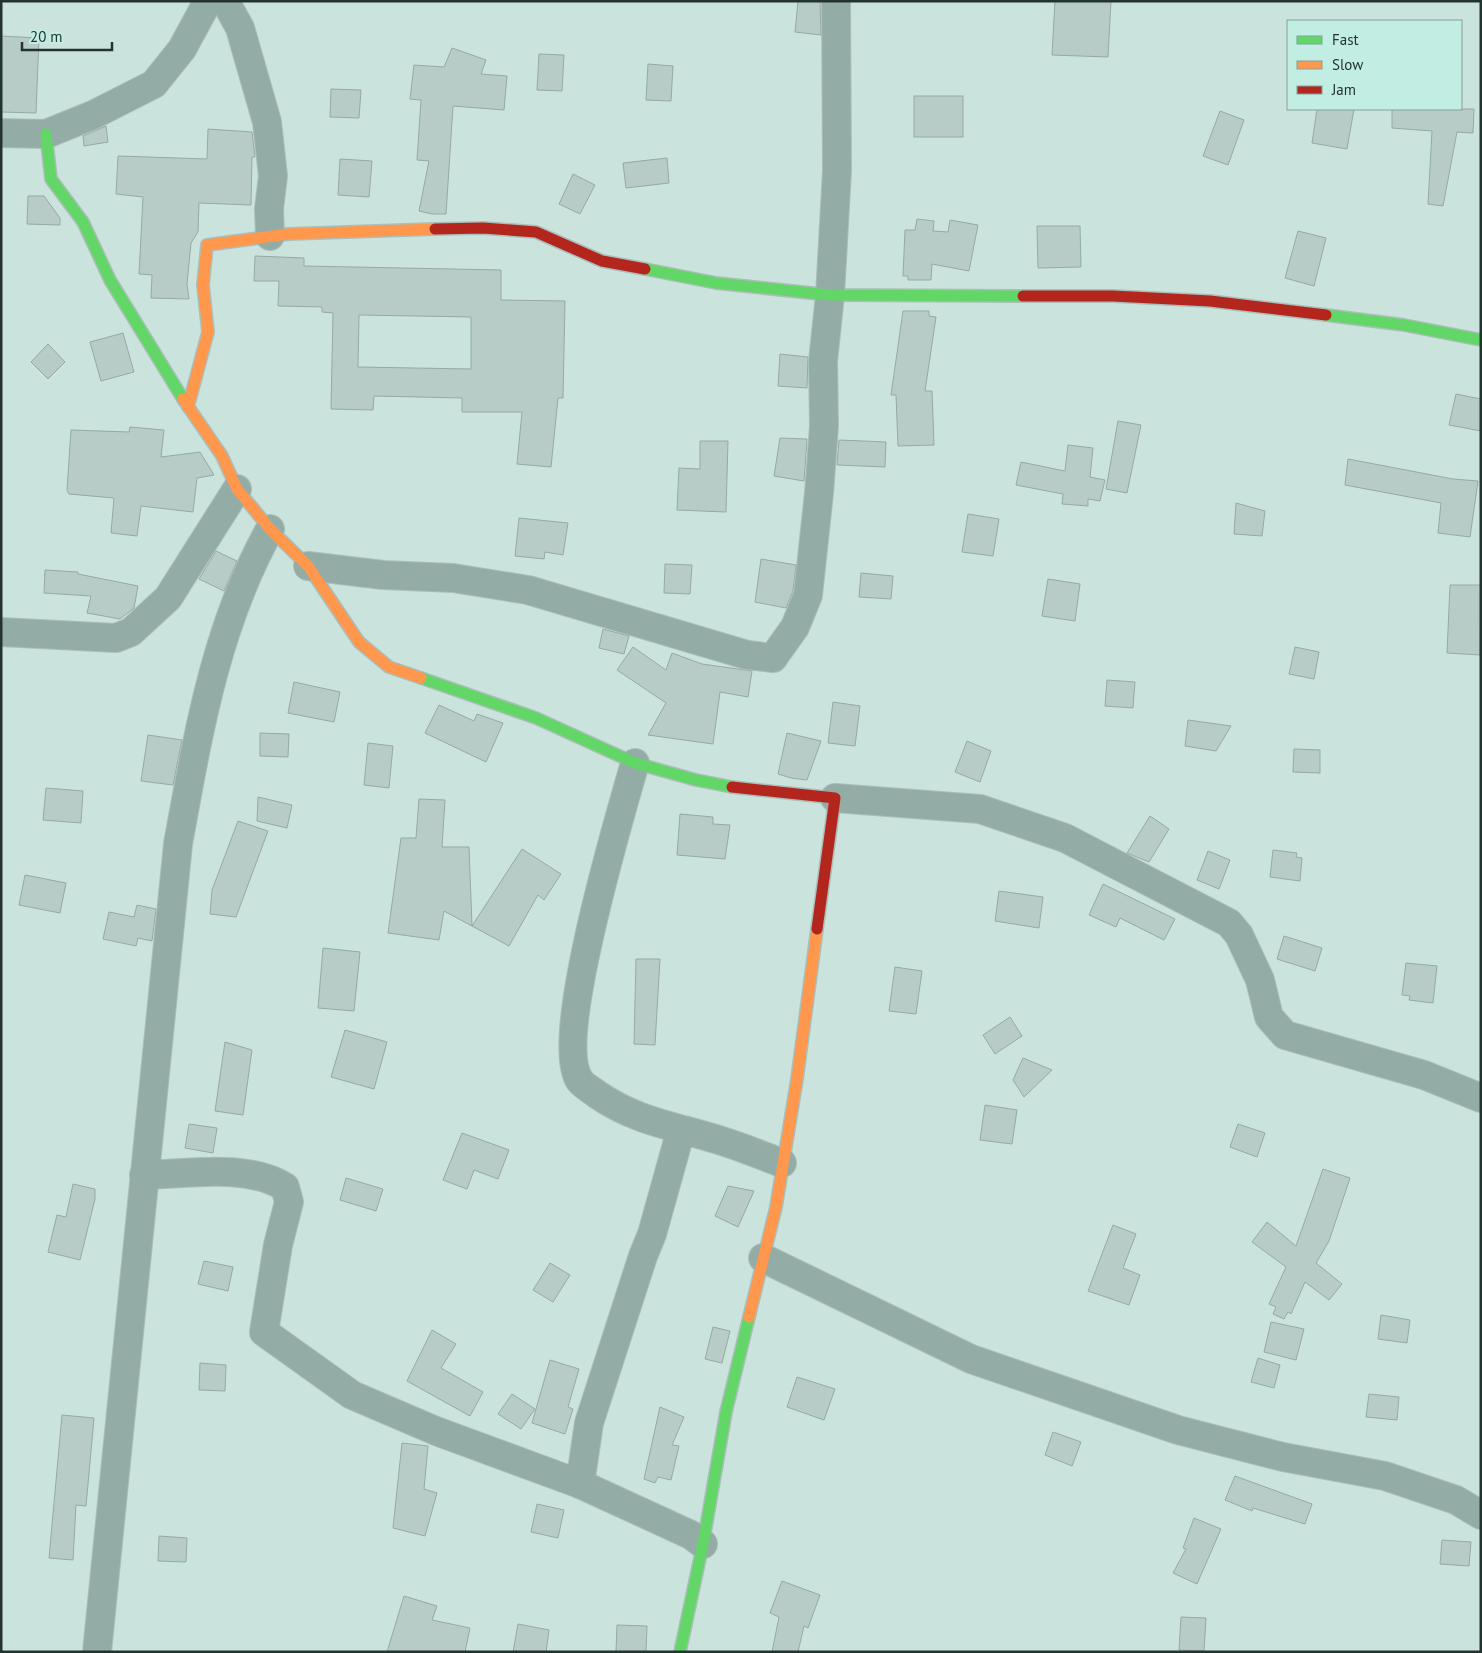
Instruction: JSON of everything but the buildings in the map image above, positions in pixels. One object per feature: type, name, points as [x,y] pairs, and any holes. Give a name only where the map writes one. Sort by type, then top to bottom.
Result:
[{"type":"street","points":[[1,134],[46,134],[93,115],[154,84],[182,50],[208,1]]},
{"type":"street","points":[[225,1],[240,28],[267,122],[273,176],[269,209],[270,236]]},
{"type":"street","points":[[308,566],[383,575],[453,578],[528,590],[747,655],[772,658],[795,627],[808,595],[824,426],[822,377],[830,295],[836,171],[836,1]]},
{"type":"street","points":[[46,134],[51,179],[83,222],[110,280],[188,407],[222,456],[237,488],[270,529],[308,566],[359,642],[390,667],[536,718],[635,763],[696,780],[749,790],[980,808],[1065,838],[1229,922],[1239,935],[1260,980],[1269,1018],[1285,1035],[1424,1075],[1481,1098]]},
{"type":"street","points":[[188,407],[208,332],[203,285],[208,245],[270,236],[484,228],[536,232],[602,261],[716,283],[830,295],[965,297],[1113,296],[1210,301],[1404,325],[1481,340]]},
{"type":"street","points":[[1,632],[116,638],[132,632],[168,598],[237,488]]},
{"type":"street","points":[[97,1652],[178,844],[202,713],[232,610],[256,554],[270,529]]},
{"type":"street","points":[[635,763],[594,913],[576,1007],[574,1062],[580,1081],[619,1109],[681,1130],[726,1142],[782,1163]]},
{"type":"street","points":[[680,1652],[703,1544],[726,1412],[776,1207],[797,1078],[835,798]]},
{"type":"street","points":[[580,1484],[589,1423],[643,1256],[652,1234],[681,1130]]},
{"type":"street","points":[[144,1175],[245,1172],[272,1178],[285,1187],[289,1202],[273,1273],[264,1332],[360,1399],[436,1431],[580,1484],[691,1535],[703,1544]]},
{"type":"street","points":[[763,1258],[972,1359],[1178,1430],[1283,1457],[1385,1476],[1456,1500],[1481,1515]]},
{"type":"traffic: fast","points":[[46,134],[51,179],[83,222],[110,280],[183,399]]},
{"type":"traffic: fast","points":[[645,269],[716,283],[830,295],[1023,296]]},
{"type":"traffic: fast","points":[[1326,315],[1404,325],[1481,340]]},
{"type":"traffic: fast","points":[[421,678],[536,718],[635,763],[696,780],[732,787]]},
{"type":"traffic: fast","points":[[680,1652],[703,1544],[726,1412],[749,1317]]},
{"type":"traffic: slow","points":[[188,407],[208,332],[203,285],[207,245],[288,234],[435,229]]},
{"type":"traffic: slow","points":[[183,399],[222,456],[237,489],[270,529],[308,566],[359,642],[389,667],[421,678]]},
{"type":"traffic: slow","points":[[749,1317],[776,1207],[797,1079],[817,929]]},
{"type":"traffic: jam","points":[[435,229],[483,228],[536,232],[602,261],[645,269]]},
{"type":"traffic: jam","points":[[1023,296],[1113,296],[1210,301],[1326,315]]},
{"type":"traffic: jam","points":[[732,787],[835,798],[817,929]]}]
